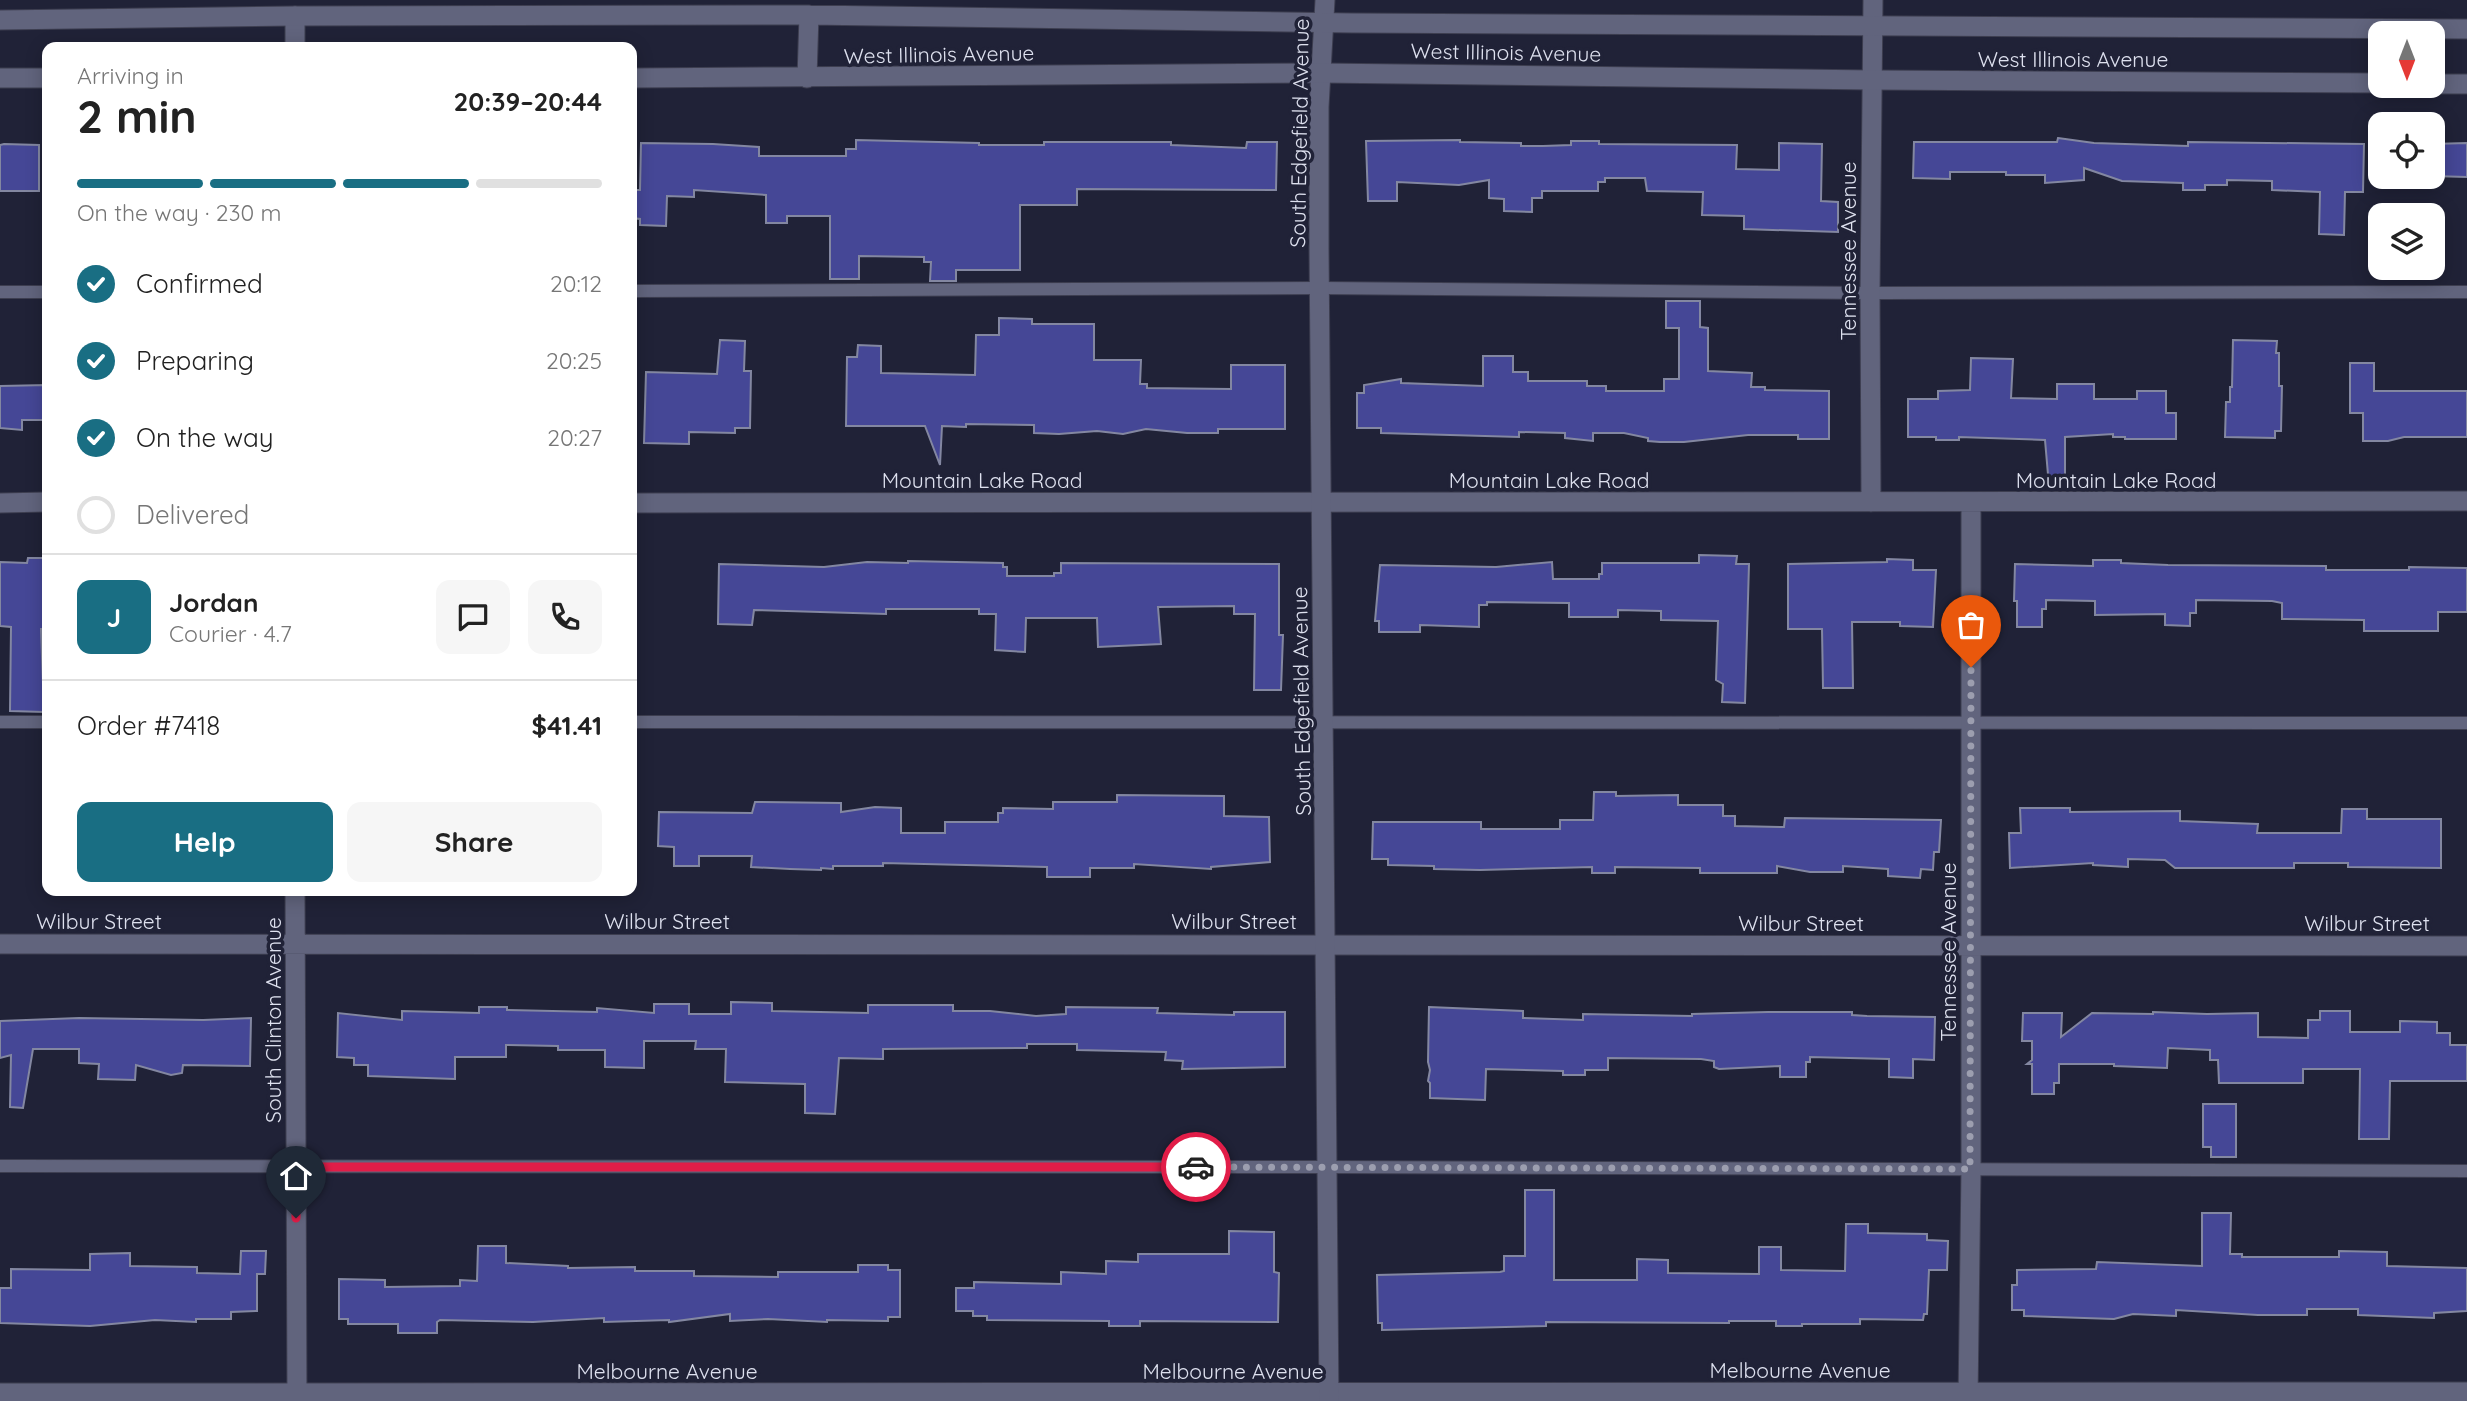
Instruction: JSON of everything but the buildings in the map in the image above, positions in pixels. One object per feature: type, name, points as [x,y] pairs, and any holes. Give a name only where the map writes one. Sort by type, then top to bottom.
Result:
[{"type":"street","name":"South Edgefield Avenue","points":[[1325,0],[1321,73],[1320,288],[1329,1397]]},
{"type":"street","name":"Tennessee Avenue","points":[[1871,502],[1873,0]]},
{"type":"street","name":"West Illinois Avenue","points":[[0,20],[295,16],[809,15],[2368,31]]},
{"type":"street","points":[[807,78],[809,15]]},
{"type":"street","points":[[295,16],[295,42]]},
{"type":"street","name":"West Illinois Avenue","points":[[2445,30],[2467,29]]},
{"type":"street","name":"West Illinois Avenue","points":[[637,78],[1321,73],[2368,83]]},
{"type":"street","points":[[0,78],[42,78]]},
{"type":"street","points":[[2445,83],[2467,84]]},
{"type":"street","name":"Mountain Lake Road","points":[[637,503],[2467,501]]},
{"type":"street","points":[[0,503],[42,502]]},
{"type":"street","name":"Tennessee Avenue","points":[[1968,1397],[1971,503]]},
{"type":"street","name":"South Clinton Avenue","points":[[295,896],[297,1397]]},
{"type":"street","name":"Wilbur Street","points":[[0,944],[2467,946]]},
{"type":"street","name":"Melbourne Avenue","points":[[0,1394],[770,1398],[1968,1397],[2467,1392]]},
{"type":"lane","points":[[637,291],[1320,288],[1870,293],[2467,292]]},
{"type":"lane","points":[[0,292],[42,292]]},
{"type":"lane","points":[[0,722],[42,722]]},
{"type":"lane","points":[[637,722],[2467,723]]},
{"type":"lane","points":[[0,1166],[2467,1171]]},
{"type":"way so far","points":[[1196,1167],[1970,1169],[1971,667]]},
{"type":"route","points":[[296,1218],[296,1167],[1196,1167]]}]
